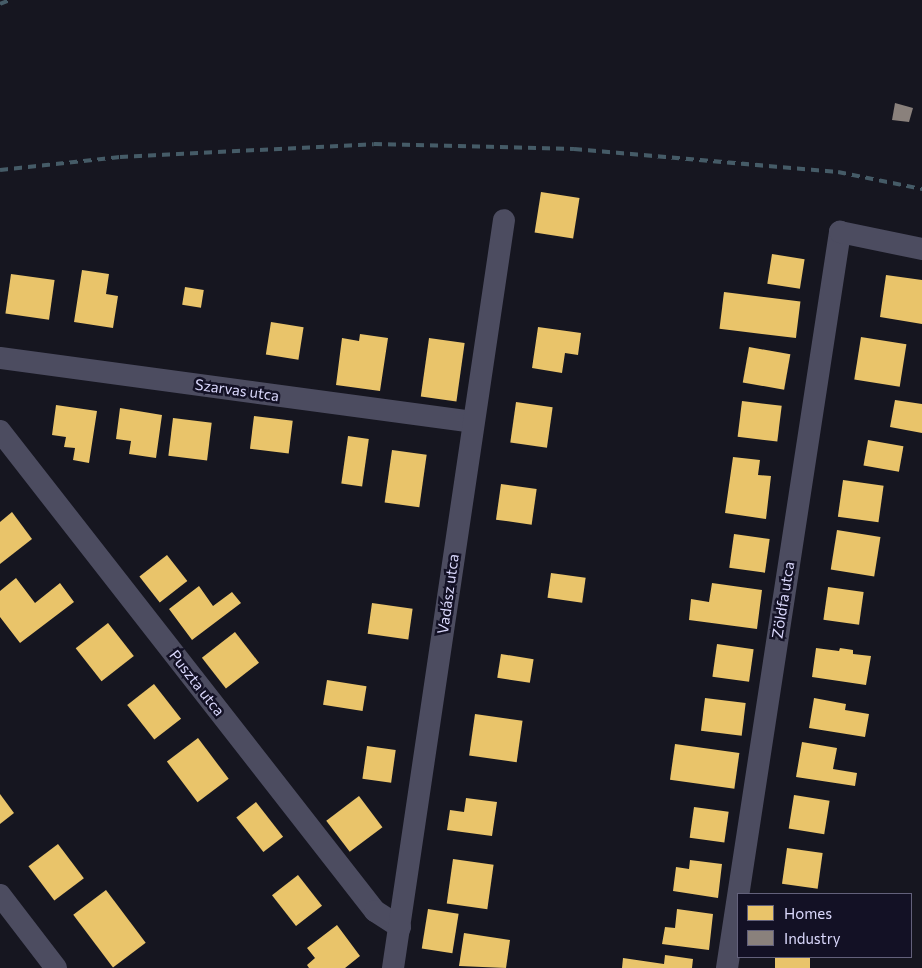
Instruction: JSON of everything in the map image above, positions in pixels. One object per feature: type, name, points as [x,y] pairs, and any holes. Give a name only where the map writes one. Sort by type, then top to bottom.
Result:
[{"type":"street","name":"Vadász utca","points":[[394,968],[504,220]]},
{"type":"street","name":"Zöldfa utca","points":[[739,893],[840,232],[922,249]]},
{"type":"street","name":"Szarvas utca","points":[[0,358],[473,422]]},
{"type":"street","name":"Puszta utca","points":[[0,431],[375,911],[400,927]]},
{"type":"street","points":[[0,895],[56,968]]},
{"type":"street","name":"Zöldfa utca","points":[[727,968],[737,903]]},
{"type":"building: Homes","points":[[541,192],[580,198],[573,239],[535,232]]},
{"type":"building: Homes","points":[[772,254],[805,259],[800,289],[767,284]]},
{"type":"building: Homes","points":[[82,270],[109,274],[106,294],[118,296],[113,328],[74,322]]},
{"type":"building: Homes","points":[[11,274],[55,280],[49,320],[5,314]]},
{"type":"building: Homes","points":[[886,275],[922,280],[922,324],[880,317]]},
{"type":"building: Homes","points":[[185,287],[204,290],[201,308],[182,305]]},
{"type":"building: Homes","points":[[724,292],[800,301],[796,338],[719,329]]},
{"type":"building: Homes","points":[[271,322],[304,327],[298,360],[266,355]]},
{"type":"building: Homes","points":[[538,327],[581,333],[578,355],[565,353],[562,373],[532,368]]},
{"type":"building: Homes","points":[[360,334],[388,338],[380,391],[336,385],[342,338],[359,341]]},
{"type":"building: Homes","points":[[861,337],[906,344],[900,387],[854,379]]},
{"type":"building: Homes","points":[[429,338],[465,343],[456,401],[421,396]]},
{"type":"building: Homes","points":[[749,347],[790,354],[784,390],[743,382]]},
{"type":"building: Homes","points":[[895,400],[922,404],[922,433],[890,427]]},
{"type":"building: Homes","points":[[742,401],[782,406],[777,442],[738,437]]},
{"type":"building: Homes","points":[[516,402],[553,407],[547,448],[510,443]]},
{"type":"building: Homes","points":[[56,405],[97,411],[89,463],[73,460],[75,448],[64,447],[66,437],[52,435]]},
{"type":"building: Homes","points":[[120,408],[162,415],[156,458],[129,454],[131,441],[116,439]]},
{"type":"building: Homes","points":[[254,416],[293,421],[289,454],[250,449]]},
{"type":"building: Homes","points":[[173,418],[212,423],[207,460],[168,456]]},
{"type":"building: Homes","points":[[348,436],[369,439],[362,486],[341,484]]},
{"type":"building: Homes","points":[[868,440],[903,446],[899,472],[863,466]]},
{"type":"building: Homes","points":[[392,450],[427,455],[419,507],[385,502]]},
{"type":"building: Homes","points":[[733,457],[760,460],[758,475],[771,476],[766,519],[725,513]]},
{"type":"building: Homes","points":[[843,480],[884,486],[878,522],[838,517]]},
{"type":"building: Homes","points":[[501,484],[537,489],[532,525],[496,520]]},
{"type":"building: Homes","points":[[12,512],[32,539],[0,564],[0,522]]},
{"type":"building: Homes","points":[[837,530],[880,537],[874,576],[831,570]]},
{"type":"building: Homes","points":[[734,534],[770,539],[765,573],[729,568]]},
{"type":"building: Homes","points":[[167,555],[187,581],[160,603],[139,577]]},
{"type":"building: Homes","points":[[551,573],[586,578],[582,603],[548,598]]},
{"type":"building: Homes","points":[[16,578],[35,603],[60,583],[74,602],[20,643],[0,617],[0,591]]},
{"type":"building: Homes","points":[[712,583],[762,590],[757,629],[689,620],[691,599],[709,602]]},
{"type":"building: Homes","points":[[199,586],[213,606],[232,592],[241,603],[192,640],[169,609]]},
{"type":"building: Homes","points":[[828,587],[864,592],[859,625],[823,620]]},
{"type":"building: Homes","points":[[372,603],[413,609],[408,639],[368,634]]},
{"type":"building: Homes","points":[[108,623],[134,656],[102,681],[76,648]]},
{"type":"building: Homes","points":[[235,632],[259,663],[226,689],[202,658]]},
{"type":"building: Homes","points":[[717,644],[754,649],[749,682],[712,677]]},
{"type":"building: Homes","points":[[816,648],[839,651],[840,648],[853,650],[853,654],[871,656],[866,685],[812,677]]},
{"type":"building: Homes","points":[[501,654],[534,659],[530,683],[497,678]]},
{"type":"building: Homes","points":[[327,680],[367,686],[363,711],[323,705]]},
{"type":"building: Homes","points":[[154,684],[181,719],[154,740],[127,705]]},
{"type":"building: Homes","points":[[705,698],[746,703],[742,736],[701,731]]},
{"type":"building: Homes","points":[[814,698],[846,704],[845,710],[869,714],[865,737],[809,728]]},
{"type":"building: Homes","points":[[475,714],[523,721],[517,762],[469,756]]},
{"type":"building: Homes","points":[[198,738],[229,779],[198,802],[167,761]]},
{"type":"building: Homes","points":[[802,742],[837,748],[833,769],[857,773],[855,786],[796,777]]},
{"type":"building: Homes","points":[[675,744],[739,753],[734,789],[670,780]]},
{"type":"building: Homes","points":[[367,746],[396,750],[391,783],[362,779]]},
{"type":"building: Homes","points":[[0,794],[14,813],[0,824]]},
{"type":"building: Homes","points":[[794,795],[830,801],[824,834],[789,829]]},
{"type":"building: Homes","points":[[359,796],[382,827],[350,852],[326,821]]},
{"type":"building: Homes","points":[[466,798],[497,802],[492,836],[447,830],[450,810],[464,812]]},
{"type":"building: Homes","points":[[256,802],[283,837],[263,852],[236,817]]},
{"type":"building: Homes","points":[[694,807],[729,812],[724,843],[690,838]]},
{"type":"building: Homes","points":[[58,844],[84,878],[54,901],[28,866]]},
{"type":"building: Homes","points":[[787,848],[823,853],[818,889],[782,884]]},
{"type":"building: Homes","points":[[453,859],[494,865],[487,909],[447,904]]},
{"type":"building: Homes","points":[[690,860],[722,864],[718,898],[673,891],[676,867],[689,869]]},
{"type":"building: Homes","points":[[298,875],[322,906],[296,926],[272,895]]},
{"type":"building: Homes","points":[[106,890],[146,943],[113,967],[73,915]]},
{"type":"building: Homes","points":[[428,909],[459,914],[452,953],[422,949]]},
{"type":"building: Homes","points":[[677,909],[713,914],[709,950],[662,944],[665,927],[675,928]]},
{"type":"building: Homes","points":[[337,925],[360,956],[345,968],[309,968],[307,965],[315,958],[307,948]]},
{"type":"building: Homes","points":[[464,933],[510,940],[506,968],[459,966]]},
{"type":"building: Homes","points":[[665,955],[693,959],[692,968],[622,968],[623,958],[664,964]]},
{"type":"building: Homes","points":[[775,958],[810,958],[810,968],[775,968]]},
{"type":"building: Industry","points":[[895,103],[913,108],[909,122],[892,120]]},
{"type":"railway","points":[[0,4],[10,0]]},
{"type":"railway","points":[[0,170],[120,157],[374,144],[574,149],[838,172],[922,189]]}]
